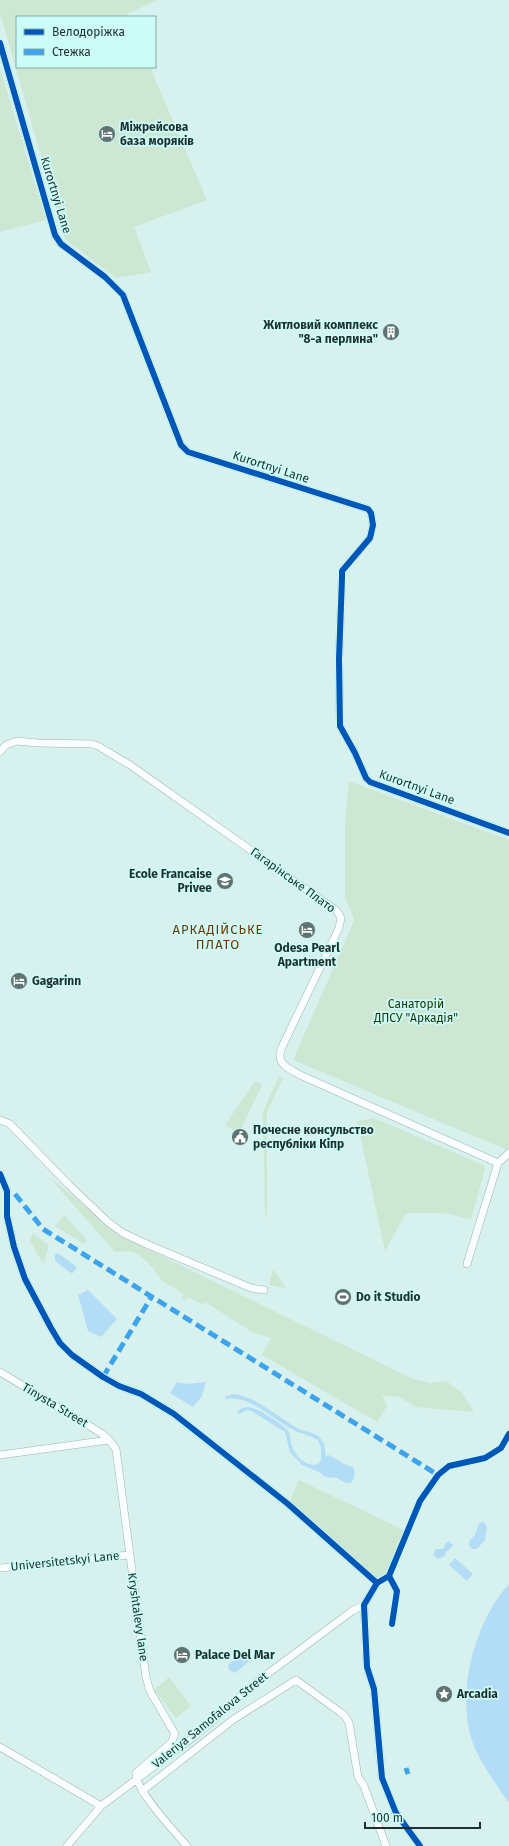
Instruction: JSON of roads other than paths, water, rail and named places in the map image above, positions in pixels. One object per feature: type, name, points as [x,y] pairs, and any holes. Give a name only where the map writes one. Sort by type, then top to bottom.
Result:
[{"type":"street","name":"Kurortnyi Lane","points":[[0,43],[55,235],[61,244],[105,276],[123,295],[181,445],[188,452],[368,509],[371,513],[373,525],[370,538],[342,571],[339,659],[340,726],[355,753],[366,778],[370,782],[509,833]]},
{"type":"street","name":"Гагарінське Плато","points":[[0,752],[6,745],[17,741],[92,744],[98,746],[130,765],[337,911],[340,918],[339,928],[282,1047],[279,1055],[281,1063],[300,1075],[498,1163]]},
{"type":"street","points":[[0,1120],[10,1124],[69,1185],[108,1222],[123,1233],[251,1288],[264,1290]]},
{"type":"street","points":[[467,1264],[498,1163],[509,1152]]},
{"type":"street","points":[[0,1174],[7,1191],[7,1216],[14,1246],[25,1280],[51,1328],[68,1351],[103,1378],[141,1394],[174,1414],[288,1504],[377,1584],[364,1606],[367,1667],[374,1689],[382,1778],[396,1813],[420,1846]]},
{"type":"street","name":"Tinysta Street","points":[[0,1372],[109,1440]]},
{"type":"street","points":[[0,1455],[109,1440]]},
{"type":"street","name":"Kryshtalevy lane","points":[[109,1440],[116,1449],[146,1677],[150,1690],[175,1734],[171,1743],[136,1776]]},
{"type":"street","name":"Universitetskyi Lane","points":[[0,1568],[129,1555]]},
{"type":"street","name":"Valeriya Samofalova Street","points":[[67,1846],[102,1806],[136,1776],[196,1735],[258,1681],[352,1611],[364,1606]]},
{"type":"street","points":[[142,1791],[234,1719],[296,1680],[345,1716],[349,1723],[358,1777],[364,1786],[386,1846]]},
{"type":"street","points":[[0,1747],[102,1806]]},
{"type":"street","points":[[136,1776],[142,1791],[187,1846]]},
{"type":"water","points":[[58,1253],[77,1267],[73,1273],[55,1261],[55,1254]]},
{"type":"water","points":[[88,1290],[117,1319],[101,1337],[88,1331],[78,1295]]},
{"type":"water","points":[[177,1382],[186,1384],[206,1382],[202,1396],[193,1407],[170,1393]]},
{"type":"water","points":[[235,1394],[244,1396],[260,1404],[299,1429],[317,1435],[324,1444],[326,1457],[329,1455],[346,1465],[353,1467],[355,1474],[351,1483],[346,1483],[337,1478],[325,1477],[319,1472],[302,1465],[290,1452],[285,1432],[251,1411],[247,1410],[239,1414],[237,1411],[245,1407],[252,1408],[270,1417],[285,1428],[289,1433],[291,1444],[296,1454],[306,1463],[314,1465],[318,1464],[321,1460],[321,1447],[318,1440],[295,1431],[252,1404],[235,1399],[226,1399],[225,1396]]},
{"type":"water","points":[[484,1522],[487,1528],[485,1540],[477,1549],[472,1549],[469,1545],[469,1541],[475,1535],[479,1523]]},
{"type":"water","points":[[450,1541],[453,1546],[446,1552],[445,1556],[438,1559],[433,1555],[436,1549],[443,1549],[446,1543]]},
{"type":"water","points":[[455,1558],[473,1574],[467,1581],[449,1565]]},
{"type":"water","points":[[509,1584],[509,1803],[488,1772],[474,1746],[467,1719],[466,1698],[472,1656],[478,1636],[497,1599]]},
{"type":"water","points":[[245,1651],[250,1654],[252,1659],[235,1673],[229,1670],[228,1665]]},
{"type":"place","name":"Міжрейсова база моряків","points":[[107,134]]},
{"type":"place","name":"Житловий комплекс \"8-а перлина\"","points":[[391,332]]},
{"type":"place","name":"Ecole Francaise Privee","points":[[225,881]]},
{"type":"place","name":"Odesa Pearl Apartment","points":[[307,930]]},
{"type":"place","name":"Gagarinn","points":[[19,981]]},
{"type":"place","name":"Почесне консульство республіки Кіпр","points":[[240,1137]]},
{"type":"place","name":"Do it Studio","points":[[343,1297]]},
{"type":"place","name":"Palace Del Mar","points":[[182,1655]]},
{"type":"place","name":"Arcadia","points":[[444,1694]]},
{"type":"district","name":"АРКАДІЙСЬКЕ ПЛАТО","points":[[218,936]]},
{"type":"park label","name":"Санаторій ДПСУ \"Аркадія\"","points":[[416,1011]]}]
